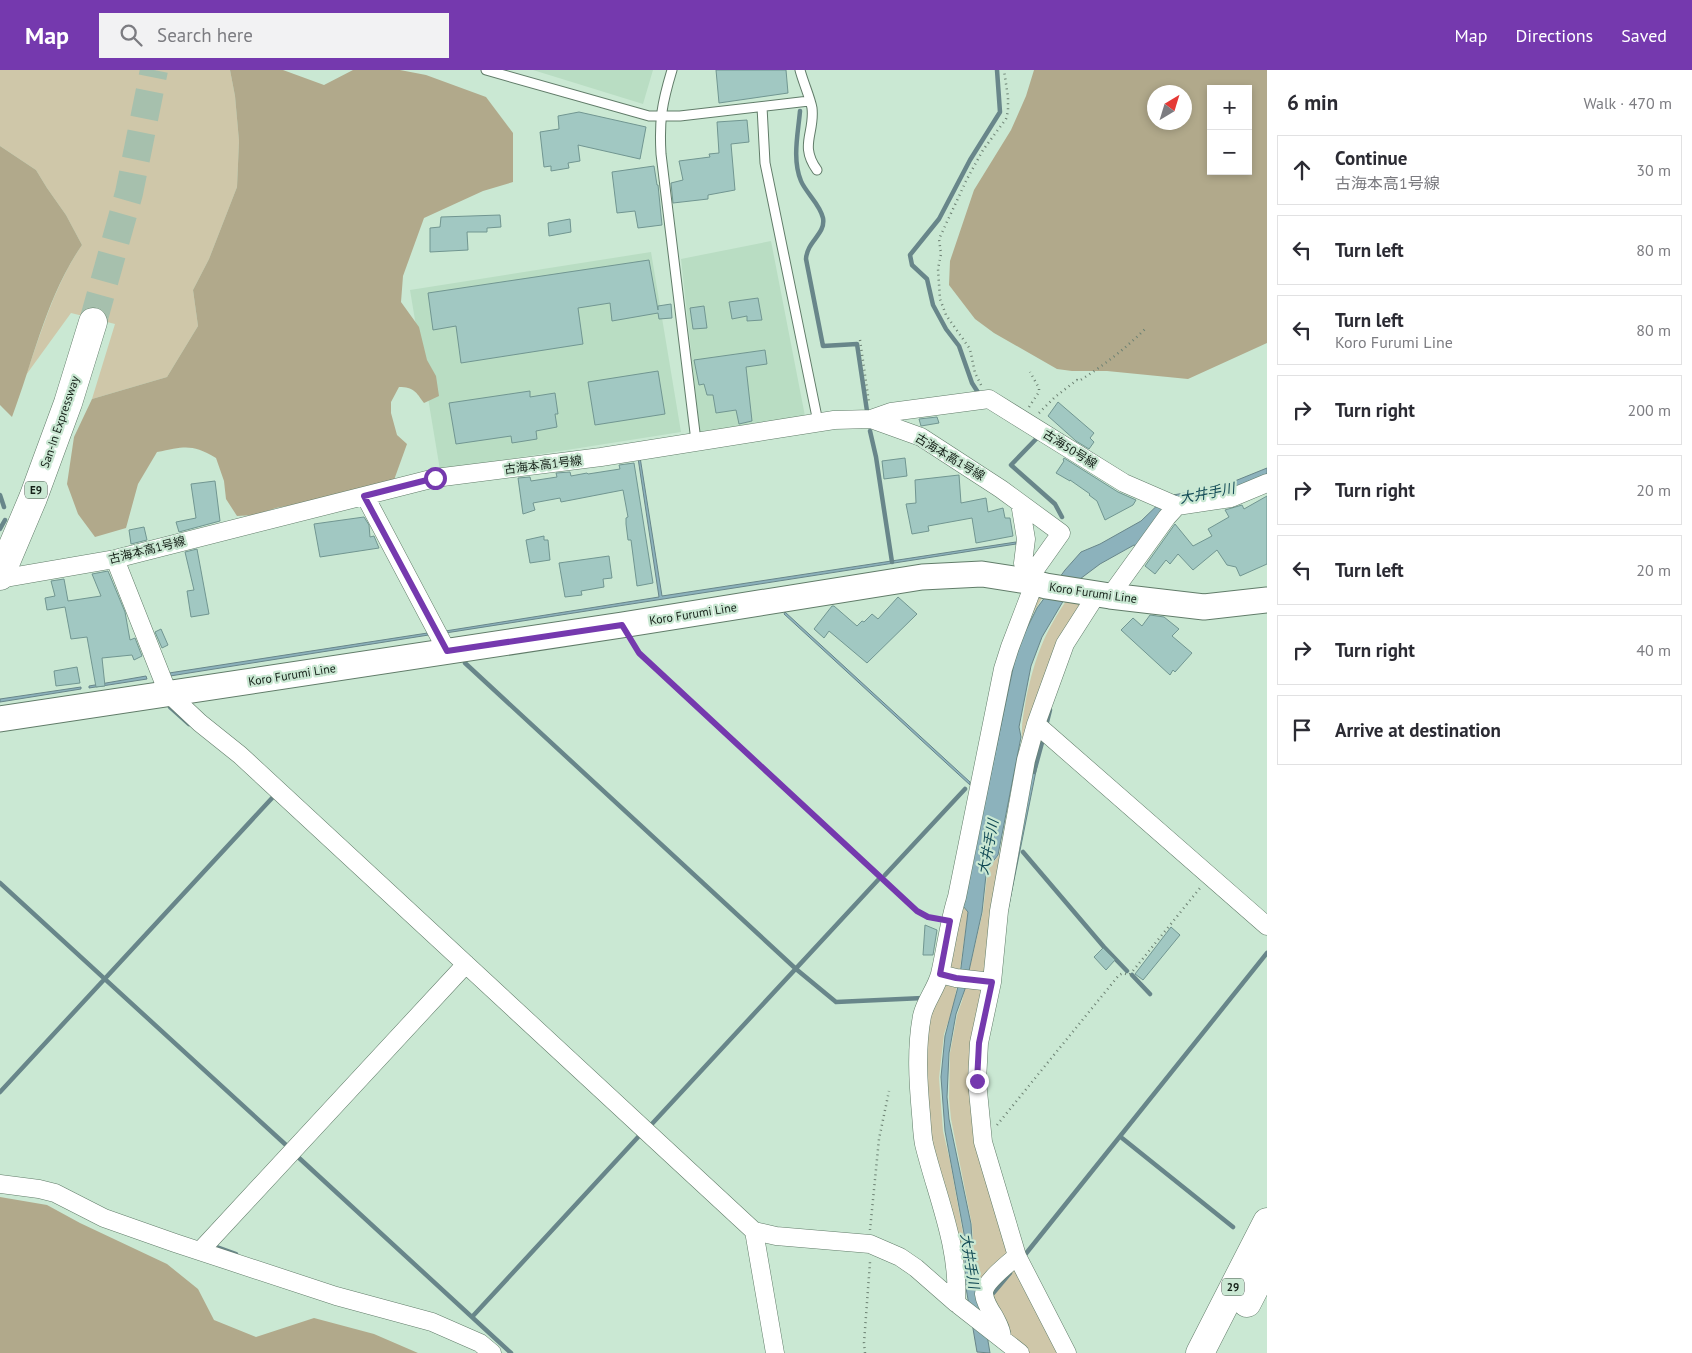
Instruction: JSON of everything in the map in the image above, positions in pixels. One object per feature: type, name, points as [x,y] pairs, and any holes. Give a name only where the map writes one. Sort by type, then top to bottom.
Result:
[{"type":"highway","name":"San-In Expressway","points":[[0,577],[33,498],[88,320]]},
{"type":"highway","name":"San-In Expressway","points":[[0,549],[63,401]]},
{"type":"highway","name":"29","points":[[1200,1353],[1267,1222]]},
{"type":"highway","name":"29","points":[[1221,1353],[1267,1264]]},
{"type":"main road","name":"Koro Furumi Line","points":[[0,719],[622,625],[922,577],[982,574],[1097,594],[1204,607],[1267,600]]},
{"type":"street","points":[[871,419],[891,412],[989,399]]},
{"type":"street","name":"古海50号線","points":[[989,399],[1124,483],[1177,506]]},
{"type":"street","name":"古海本高1号線","points":[[0,577],[115,558],[435,478],[602,457],[818,422],[859,418],[871,419],[921,437],[1020,502],[1061,533],[1037,584]]},
{"type":"street","points":[[1067,1353],[1017,1256],[983,1142],[977,1081],[979,1043],[992,982],[999,911],[1026,760],[1036,724],[1064,644],[1097,594],[1177,506],[1231,498],[1267,483]]},
{"type":"street","points":[[364,496],[447,651]]},
{"type":"street","points":[[955,977],[950,921],[957,897],[1003,669],[1031,592],[1037,584],[1023,563],[1026,539],[1020,502]]},
{"type":"street","points":[[115,558],[168,693],[200,723],[240,755],[754,1231],[776,1236],[870,1244],[900,1257],[1020,1353]]},
{"type":"street","points":[[1036,724],[1267,926]]},
{"type":"street","points":[[200,1251],[466,964]]},
{"type":"street","points":[[959,1305],[956,1270],[948,1222],[924,1143],[917,1060],[922,1014],[937,984],[955,977],[992,982]]},
{"type":"street","points":[[0,1184],[55,1193],[104,1218],[200,1251],[336,1296],[432,1322],[480,1343],[492,1353]]},
{"type":"street","points":[[754,1231],[774,1353]]},
{"type":"street","points":[[996,1334],[1002,1331],[987,1303],[984,1289],[1017,1256]]},
{"type":"lane","points":[[486,70],[649,116],[680,116],[809,101]]},
{"type":"lane","points":[[672,70],[663,98],[660,117],[661,154],[696,441]]},
{"type":"lane","points":[[800,70],[812,108],[808,148],[810,159],[817,170]]},
{"type":"lane","points":[[762,107],[765,163],[818,422]]},
{"type":"path","points":[[989,399],[975,373],[970,349],[946,315],[940,299],[938,269],[941,254],[939,240],[983,150],[1006,119],[1008,97],[1004,70]]},
{"type":"path","points":[[1026,421],[1077,380],[1079,381],[1098,369],[1145,329]]},
{"type":"path","points":[[860,340],[871,419]]},
{"type":"path","points":[[1026,421],[1040,392],[1030,372]]},
{"type":"path","points":[[622,625],[639,653],[917,911],[928,917],[950,921]]},
{"type":"path","points":[[983,1142],[1119,975],[1122,973],[1129,975],[1132,972],[1209,876]]},
{"type":"path","points":[[865,1353],[864,1344],[871,1251],[869,1239],[879,1139],[889,1090]]},
{"type":"shaded area","points":[[0,70],[230,70],[235,96],[239,141],[237,187],[209,259],[193,290],[198,326],[167,377],[92,399],[115,324],[71,313],[26,375],[57,291],[72,260],[82,245],[66,215],[36,170],[0,146]]},
{"type":"shaded area","points":[[230,70],[283,70],[324,85],[353,70],[400,70],[426,75],[486,97],[513,133],[513,182],[483,191],[424,218],[403,276],[401,302],[419,327],[427,360],[436,376],[439,396],[424,403],[414,391],[399,387],[391,402],[391,413],[397,435],[407,444],[394,480],[318,500],[276,508],[255,515],[237,516],[226,499],[224,481],[216,458],[193,448],[166,450],[157,452],[138,484],[126,528],[95,537],[78,514],[67,484],[74,437],[92,399],[167,377],[198,326],[193,290],[209,259],[237,187],[239,141],[235,96]]},
{"type":"shaded area","points":[[533,70],[653,70],[643,104]]},
{"type":"shaded area","points":[[1034,70],[1267,70],[1267,343],[1188,379],[1107,371],[1072,371],[1057,369],[994,333],[975,319],[949,285],[950,261],[974,190],[1011,130],[1026,96]]},
{"type":"shaded area","points":[[0,146],[36,170],[66,215],[82,245],[59,286],[50,307],[12,417],[0,405]]},
{"type":"shaded area","points":[[771,241],[805,416],[700,433],[681,259]]},
{"type":"shaded area","points":[[651,252],[681,432],[440,470],[410,290]]},
{"type":"shaded area","points":[[1035,593],[1044,595],[1023,634],[1013,659],[963,907],[968,912],[959,976],[945,971],[1004,675]]},
{"type":"shaded area","points":[[1068,598],[1082,600],[1084,606],[1050,671],[988,977],[968,976],[983,911],[989,868],[999,855],[1022,738],[1022,723],[1026,699],[1033,670],[1041,646]]},
{"type":"shaded area","points":[[958,980],[953,1008],[944,1034],[939,1078],[943,1131],[964,1239],[964,1282],[967,1305],[962,1302],[927,1142],[924,1033],[941,983]]},
{"type":"shaded area","points":[[967,980],[986,985],[975,1044],[1011,1255],[980,1286],[975,1271],[972,1225],[951,1119],[949,1098],[950,1053],[957,1015]]},
{"type":"shaded area","points":[[0,1197],[47,1205],[80,1223],[167,1264],[198,1289],[214,1320],[256,1337],[314,1318],[374,1334],[418,1353],[0,1353]]},
{"type":"shaded area","points":[[1012,1265],[1062,1353],[1028,1353],[1012,1339],[989,1288]]},
{"type":"water","points":[[640,457],[662,596],[1016,542],[1016,544],[439,634],[439,632],[659,597],[638,458]]},
{"type":"water","name":"大井手川","points":[[1267,468],[1267,480],[1237,493],[1176,502],[1138,547],[1134,545],[1100,564],[1080,579],[1065,598],[1042,637],[1031,666],[1019,727],[1021,737],[998,855],[988,868],[986,875],[982,912],[965,989],[956,1014],[949,1053],[947,1097],[949,1119],[971,1224],[974,1272],[979,1287],[990,1353],[977,1352],[965,1282],[965,1239],[945,1131],[941,1077],[945,1036],[959,983],[968,912],[963,906],[1015,659],[1024,634],[1037,608],[1081,552],[1100,544],[1141,521],[1167,496],[1220,487]]},
{"type":"water","points":[[785,612],[970,782],[970,785],[784,614]]},
{"type":"water","points":[[434,632],[435,634],[170,676],[169,673]]},
{"type":"water","points":[[146,676],[147,679],[89,688],[89,686]]},
{"type":"water","points":[[81,687],[81,689],[0,702],[0,699]]},
{"type":"water","points":[[1037,766],[1008,910],[1004,910],[1032,770]]},
{"type":"building","points":[[716,70],[786,70],[788,93],[719,103]]},
{"type":"building","points":[[579,112],[646,127],[640,159],[578,145],[580,161],[568,163],[569,168],[551,171],[551,166],[544,167],[540,132],[559,129],[558,116]]},
{"type":"building","points":[[747,120],[749,142],[731,144],[735,190],[708,195],[708,199],[673,203],[671,183],[683,180],[679,161],[710,157],[709,154],[719,153],[717,122]]},
{"type":"building","points":[[654,166],[662,225],[638,228],[635,211],[617,213],[612,172]]},
{"type":"building","points":[[500,215],[501,227],[487,228],[487,232],[467,232],[468,250],[430,252],[430,228],[440,227],[441,217]]},
{"type":"building","points":[[570,219],[571,232],[549,236],[548,223]]},
{"type":"building","points":[[649,260],[658,310],[658,306],[671,304],[672,318],[659,319],[658,313],[612,321],[610,303],[578,308],[583,344],[461,363],[456,326],[433,330],[428,293]]},
{"type":"building","points":[[758,298],[762,320],[747,321],[747,316],[732,319],[729,302]]},
{"type":"building","points":[[704,306],[707,328],[693,329],[690,308]]},
{"type":"building","points":[[765,350],[767,364],[746,367],[752,421],[739,424],[736,410],[716,413],[713,395],[707,395],[704,384],[699,385],[694,360]]},
{"type":"building","points":[[658,371],[665,414],[595,425],[588,382]]},
{"type":"building","points":[[530,391],[530,397],[555,393],[558,414],[555,414],[557,427],[536,431],[537,439],[512,443],[511,436],[456,444],[449,403]]},
{"type":"building","points":[[1058,402],[1094,433],[1090,438],[1094,442],[1089,449],[1076,441],[1048,416]]},
{"type":"building","points":[[937,417],[939,423],[921,426],[919,419]]},
{"type":"building","points":[[905,458],[907,476],[884,479],[882,461]]},
{"type":"building","points":[[1064,458],[1118,492],[1136,500],[1133,505],[1105,520],[1097,501],[1090,494],[1056,473]]},
{"type":"building","points":[[634,463],[653,583],[637,586],[631,540],[628,540],[626,518],[628,517],[623,490],[561,502],[560,498],[533,503],[535,510],[523,514],[518,478],[530,477],[531,481],[557,477],[556,473],[570,472],[571,476],[588,474],[620,469],[619,465]]},
{"type":"building","points":[[959,475],[961,503],[986,498],[988,512],[1003,508],[1005,518],[1010,518],[1013,536],[976,543],[972,518],[928,526],[929,531],[912,534],[906,504],[916,503],[915,480]]},
{"type":"building","points":[[215,481],[220,521],[179,532],[176,522],[196,518],[191,484]]},
{"type":"building","points":[[1267,496],[1267,564],[1240,576],[1236,567],[1227,565],[1217,550],[1193,570],[1178,554],[1170,564],[1166,560],[1155,574],[1145,566],[1175,524],[1193,546],[1212,536],[1208,529],[1229,517],[1225,510],[1242,505],[1244,509]]},
{"type":"building","points":[[364,517],[369,525],[370,537],[374,536],[379,548],[320,557],[314,524]]},
{"type":"building","points":[[144,527],[147,540],[131,544],[129,530]]},
{"type":"building","points":[[544,536],[544,540],[548,540],[550,560],[530,563],[526,540]]},
{"type":"building","points":[[197,549],[209,614],[191,617],[187,591],[194,590],[185,552]]},
{"type":"building","points":[[609,556],[612,578],[603,579],[604,587],[581,591],[582,595],[565,597],[559,563]]},
{"type":"building","points":[[108,571],[125,612],[130,640],[135,638],[142,656],[134,660],[132,655],[102,658],[105,686],[96,687],[87,637],[71,639],[65,607],[47,610],[45,598],[55,596],[51,581],[64,579],[68,601],[101,596],[92,574]]},
{"type":"building","points":[[898,597],[917,614],[867,663],[829,631],[824,638],[814,629],[832,606],[857,626],[872,614],[878,619]]},
{"type":"building","points":[[1150,615],[1164,617],[1179,629],[1172,636],[1192,653],[1170,675],[1121,630],[1133,618],[1142,626]]},
{"type":"building","points":[[161,629],[168,645],[162,648],[155,632]]},
{"type":"building","points":[[77,667],[80,683],[56,686],[54,671]]},
{"type":"building","points":[[925,925],[937,930],[933,955],[923,955]]},
{"type":"building","points":[[1171,927],[1180,935],[1143,980],[1135,974]]},
{"type":"building","points":[[1103,948],[1115,960],[1106,970],[1094,957]]},
{"type":"waterway","points":[[979,394],[972,383],[959,346],[946,329],[933,305],[927,279],[912,265],[910,255],[939,219],[970,160],[1000,112],[997,70]]},
{"type":"waterway","points":[[800,111],[796,146],[798,173],[823,218],[822,229],[809,247],[806,259],[823,346],[857,344],[867,411]]},
{"type":"waterway","points":[[870,431],[876,457],[892,562]]},
{"type":"waterway","points":[[1035,436],[1038,437],[1011,465],[1055,504],[1062,517]]},
{"type":"waterway","points":[[0,495],[4,507]]},
{"type":"waterway","points":[[0,529],[5,520]]},
{"type":"waterway","points":[[465,663],[796,969],[836,1002],[923,998]]},
{"type":"waterway","points":[[170,707],[189,724]]},
{"type":"waterway","points":[[1046,726],[1050,710]]},
{"type":"waterway","points":[[1034,772],[1043,739]]},
{"type":"waterway","points":[[885,875],[965,789]]},
{"type":"waterway","points":[[0,1092],[273,797]]},
{"type":"waterway","points":[[1023,852],[1104,947],[1127,971]]},
{"type":"waterway","points":[[650,1126],[878,880]]},
{"type":"waterway","points":[[0,883],[286,1145]]},
{"type":"waterway","points":[[1024,1256],[1267,953]]},
{"type":"waterway","points":[[1132,975],[1150,994]]},
{"type":"waterway","points":[[472,1317],[639,1136]]},
{"type":"waterway","points":[[1122,1138],[1233,1227]]},
{"type":"waterway","points":[[298,1157],[511,1353]]},
{"type":"waterway","points":[[214,1246],[236,1254]]},
{"type":"waterway","points":[[989,1298],[1010,1273]]},
{"type":"tunnel","points":[[93,322],[129,193],[154,70]]},
{"type":"route","points":[[435,478],[364,496],[447,651],[622,625],[639,653],[917,911],[928,917],[950,921],[940,974],[956,978],[992,982],[979,1043],[977,1081]]}]
